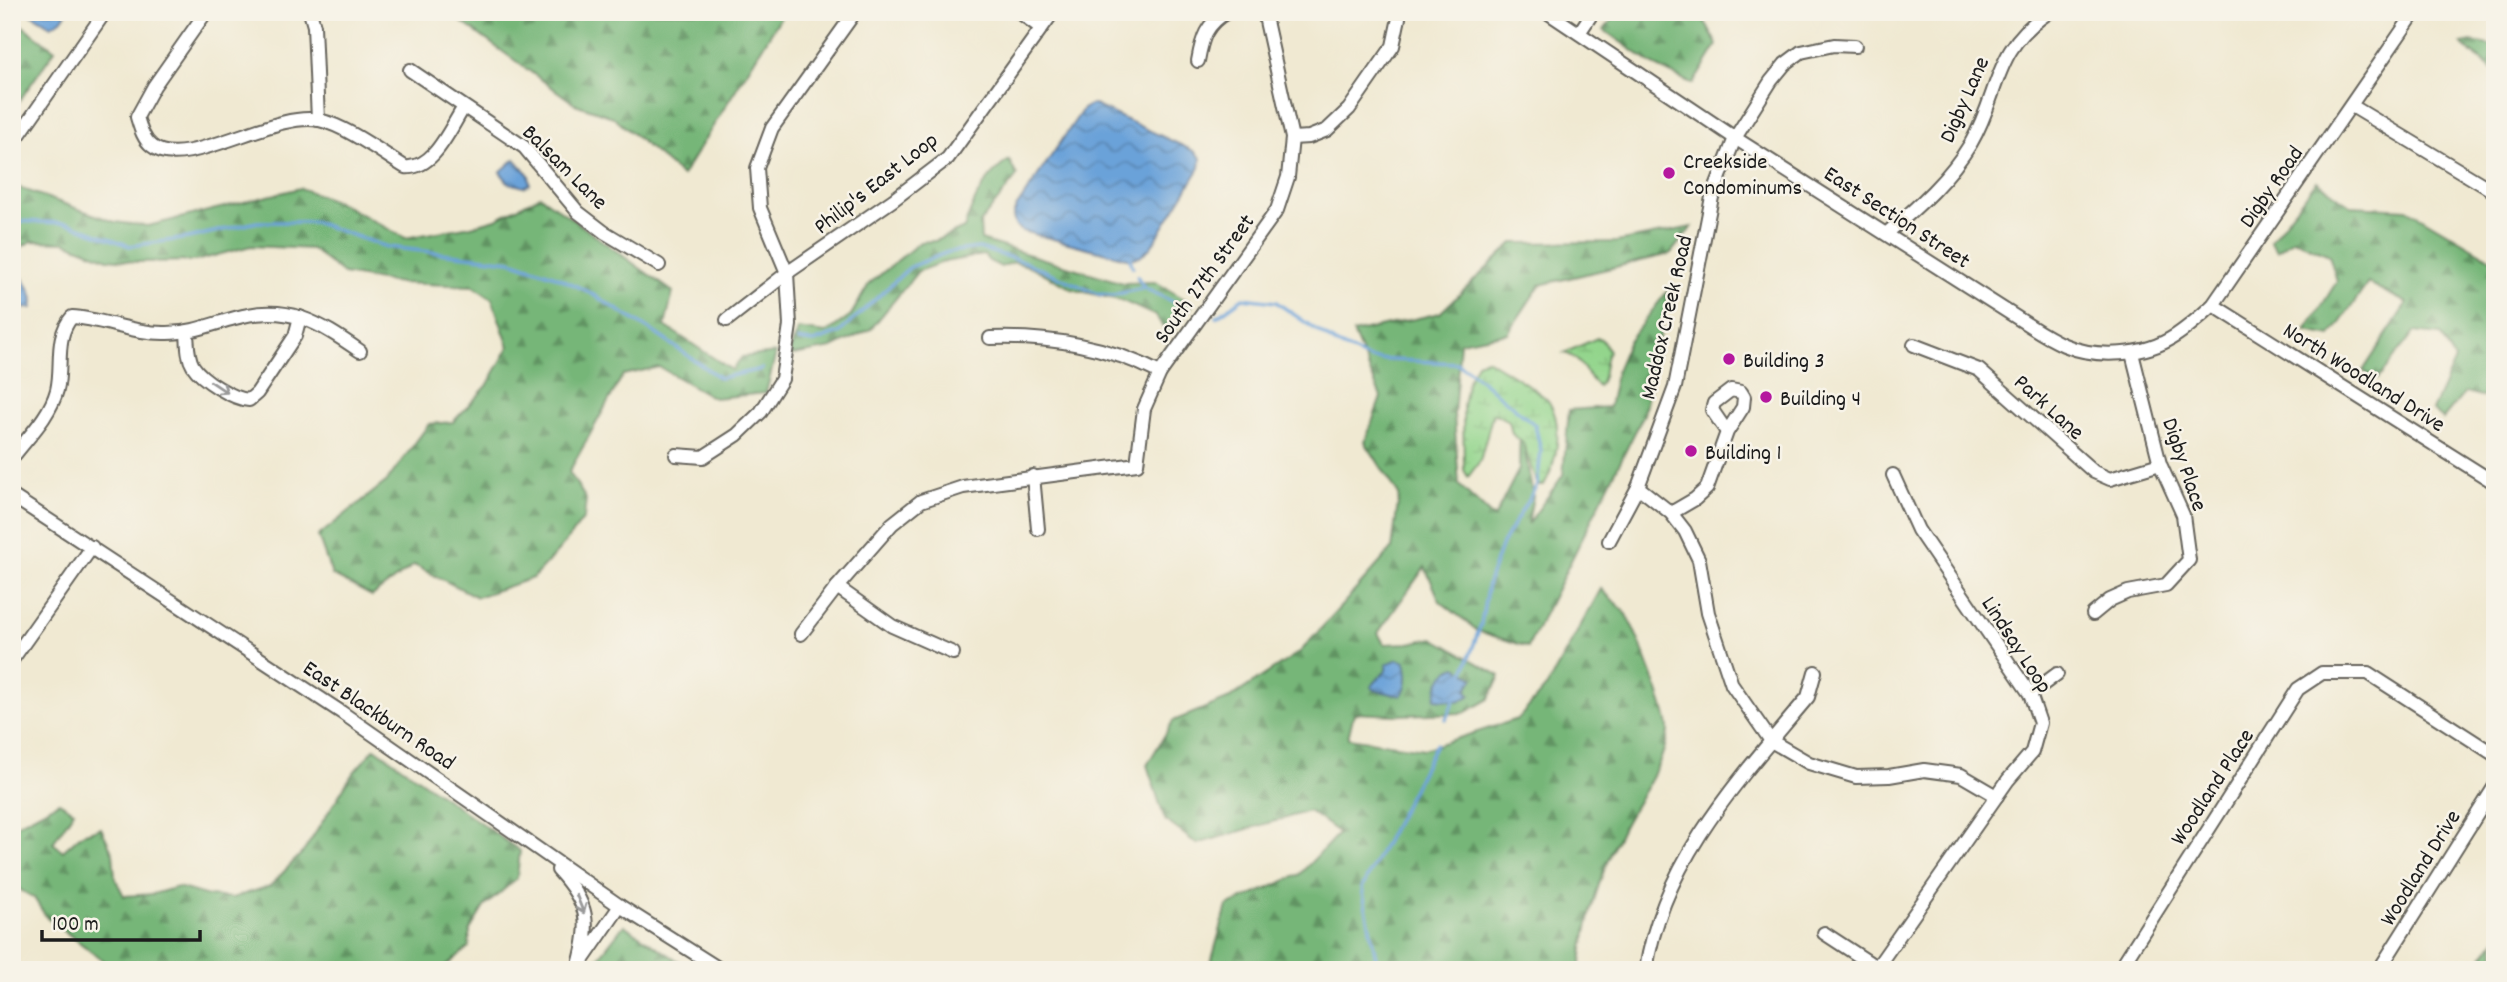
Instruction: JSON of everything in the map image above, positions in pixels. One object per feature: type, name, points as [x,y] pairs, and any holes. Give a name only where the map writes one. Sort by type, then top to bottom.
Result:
[{"type":"street","points":[[12,145],[105,12]]},
{"type":"street","points":[[206,12],[149,94],[137,117],[142,133],[152,148],[175,153],[194,150],[277,123],[318,120],[356,136],[405,167],[414,168],[423,164],[434,153],[464,107]]},
{"type":"street","points":[[310,12],[314,26],[318,120]]},
{"type":"street","points":[[676,455],[703,457],[737,435],[761,412],[782,379],[790,325],[788,273],[760,208],[757,167],[772,128],[855,12]]},
{"type":"street","points":[[1019,12],[1041,28]]},
{"type":"street","name":"Philip's East Loop","points":[[727,320],[948,158],[1053,12]]},
{"type":"street","points":[[1198,61],[1203,35],[1216,18],[1227,12]]},
{"type":"street","name":"South 27th Street","points":[[1033,476],[1136,464],[1144,409],[1160,373],[1277,210],[1288,177],[1292,138],[1265,12]]},
{"type":"street","name":"East Section Street","points":[[1548,12],[1735,138],[2030,326],[2064,345],[2100,353],[2132,353]]},
{"type":"street","points":[[1579,33],[1593,12]]},
{"type":"street","name":"Digby Lane","points":[[1887,233],[1946,177],[1965,152],[1982,120],[2008,51],[2032,23],[2049,12]]},
{"type":"street","name":"Digby Road","points":[[2132,353],[2174,337],[2213,305],[2415,12]]},
{"type":"street","points":[[1292,138],[1308,137],[1327,130],[1349,109],[1393,46],[1399,18]]},
{"type":"street","name":"Maddox Creek Road","points":[[1609,541],[1638,487],[1675,387],[1712,197],[1735,138],[1771,81],[1801,52],[1834,45],[1855,47]]},
{"type":"street","name":"Balsam Lane","points":[[410,70],[524,147],[578,212],[604,232],[659,265]]},
{"type":"street","points":[[2352,106],[2495,192]]},
{"type":"street","name":"North Woodland Drive","points":[[2213,305],[2495,483]]},
{"type":"street","points":[[12,458],[50,408],[57,389],[61,337],[64,326],[72,317],[99,320],[140,331],[187,333],[239,317],[286,313],[324,326],[360,351]]},
{"type":"street","points":[[187,333],[192,365],[200,374],[229,394],[249,400],[257,393],[295,336],[300,317]]},
{"type":"street","points":[[990,338],[1027,336],[1076,345],[1122,355],[1160,373]]},
{"type":"street","name":"Park Lane","points":[[1914,345],[1979,370],[2094,472],[2110,479],[2160,464]]},
{"type":"street","name":"Digby Place","points":[[2093,614],[2110,600],[2128,592],[2166,585],[2189,560],[2183,515],[2160,464],[2132,353]]},
{"type":"street","points":[[1671,513],[1695,499],[1707,488],[1727,432]]},
{"type":"street","name":"Lindsay Loop","points":[[1875,968],[1997,796],[2032,752],[2040,723],[2030,694],[1918,530],[1893,475]]},
{"type":"street","points":[[801,634],[837,587],[892,524],[921,500],[963,487],[1033,476],[1038,529]]},
{"type":"street","points":[[1638,487],[1671,513],[1685,531],[1699,560],[1709,613],[1732,685],[1771,741],[1810,763],[1856,777],[1889,776],[1924,770],[1961,775],[1997,796]]},
{"type":"street","name":"East Blackburn Road","points":[[12,496],[341,712],[620,906],[721,970]]},
{"type":"street","points":[[12,660],[92,547]]},
{"type":"street","points":[[837,587],[892,626],[953,653]]},
{"type":"street","points":[[1646,970],[1650,940],[1663,903],[1684,862],[1707,823],[1808,697],[1815,672]]},
{"type":"street","name":"Woodland Place","points":[[2119,970],[2298,688],[2322,673],[2368,673],[2495,755]]},
{"type":"street","points":[[2030,694],[2057,674]]},
{"type":"street","name":"Woodland Drive","points":[[2379,970],[2495,786]]},
{"type":"street","points":[[544,853],[571,883],[583,905],[588,926],[578,967]]},
{"type":"street","points":[[578,967],[620,906]]},
{"type":"street","points":[[1825,933],[1875,968]]},
{"type":"green space","points":[[448,12],[784,12],[682,176],[613,117],[575,104]]},
{"type":"green space","points":[[1618,12],[1700,12],[1717,45],[1693,84],[1653,65],[1604,30]]},
{"type":"green space","points":[[12,18],[55,50],[12,111]]},
{"type":"green space","points":[[2472,42],[2495,46],[2495,72],[2462,44]]},
{"type":"green space","points":[[1009,160],[1017,176],[980,223],[981,240],[1123,283],[1155,282],[1193,304],[1171,334],[1156,316],[1123,301],[1072,289],[1032,267],[1014,262],[1001,267],[984,255],[944,262],[918,271],[871,329],[832,348],[788,356],[798,329],[826,333],[851,315],[869,284],[920,242],[935,241],[964,228],[981,190],[993,174]]},
{"type":"green space","points":[[2317,181],[2351,206],[2407,209],[2495,261],[2495,419],[2485,397],[2465,392],[2443,419],[2432,410],[2455,360],[2440,335],[2414,332],[2378,379],[2363,371],[2407,303],[2368,283],[2331,336],[2306,331],[2337,281],[2329,255],[2293,239],[2277,251],[2270,241]]},
{"type":"green space","points":[[17,187],[115,222],[148,226],[300,188],[340,203],[405,238],[496,219],[540,196],[673,292],[665,326],[732,370],[742,357],[776,353],[766,393],[714,398],[659,367],[623,375],[569,472],[586,499],[584,518],[533,578],[477,597],[414,565],[372,596],[332,575],[318,536],[387,481],[429,424],[453,422],[487,386],[509,347],[492,299],[473,286],[400,283],[343,274],[312,249],[251,246],[195,261],[137,262],[108,259],[65,242],[32,241],[12,252],[12,193]]},
{"type":"green space","points":[[1692,227],[1670,254],[1540,285],[1508,333],[1460,342],[1454,415],[1459,485],[1494,518],[1519,469],[1520,424],[1533,496],[1528,524],[1563,475],[1569,410],[1609,407],[1617,368],[1628,342],[1669,289],[1644,414],[1528,647],[1478,631],[1440,601],[1425,567],[1378,633],[1384,644],[1433,638],[1500,676],[1489,699],[1464,713],[1354,713],[1348,738],[1424,749],[1518,719],[1547,686],[1601,589],[1618,605],[1627,616],[1644,655],[1664,709],[1668,731],[1662,757],[1623,827],[1601,879],[1590,914],[1580,970],[1209,970],[1227,906],[1299,875],[1339,833],[1309,811],[1197,844],[1165,820],[1147,765],[1173,721],[1230,698],[1301,651],[1392,549],[1399,495],[1365,442],[1381,397],[1353,333],[1440,313],[1513,243],[1617,242]]},
{"type":"green space","points":[[1597,338],[1601,339],[1609,351],[1603,378],[1598,386],[1575,358],[1564,353]]},
{"type":"green space","points":[[1487,359],[1539,392],[1554,412],[1557,444],[1544,485],[1537,485],[1523,443],[1512,434],[1509,421],[1493,413],[1480,461],[1468,477],[1464,470],[1463,406],[1467,383],[1477,363]]},
{"type":"green space","points":[[375,748],[520,851],[517,878],[484,907],[470,930],[469,947],[441,970],[116,970],[47,918],[34,898],[12,885],[12,827],[59,802],[74,811],[53,843],[63,851],[82,834],[101,828],[113,853],[115,878],[124,896],[153,894],[178,887],[208,896],[232,898],[270,886],[304,851],[353,773]]},
{"type":"green space","points":[[624,925],[692,970],[589,970]]},
{"type":"green space","points":[[2495,941],[2495,970],[2477,970],[2479,962]]},
{"type":"water","points":[[28,12],[67,12],[51,26]]},
{"type":"water","points":[[1092,104],[1194,151],[1201,158],[1200,168],[1151,247],[1141,256],[1130,259],[1022,231],[1015,225],[1013,216],[1016,208],[1083,109]]},
{"type":"water","points":[[515,159],[529,175],[530,184],[524,187],[509,183],[500,172]]},
{"type":"water","points":[[12,266],[31,291],[32,308],[12,309]]},
{"type":"water","points":[[1398,659],[1405,662],[1407,675],[1407,684],[1401,696],[1374,690],[1371,687],[1386,670],[1387,664]]},
{"type":"water","points":[[1457,667],[1474,678],[1466,690],[1471,695],[1459,701],[1435,699],[1441,679]]},
{"type":"waterway","points":[[12,221],[68,223],[130,246],[188,238],[257,222],[314,222],[387,247],[511,261],[553,275],[587,291],[652,331],[720,378],[762,369]]},
{"type":"waterway","points":[[798,340],[814,342],[839,333],[910,267],[948,252],[979,248],[1025,262],[1098,294],[1113,295],[1144,288],[1184,307]]},
{"type":"waterway","points":[[1130,259],[1133,267]]},
{"type":"waterway","points":[[1137,276],[1144,288]]},
{"type":"waterway","points":[[1216,317],[1243,298],[1276,302],[1335,343],[1370,359],[1457,363],[1535,425],[1541,451],[1537,485],[1502,544],[1488,583],[1481,624],[1463,675]]},
{"type":"waterway","points":[[1446,719],[1455,698]]},
{"type":"waterway","points":[[1380,970],[1362,888],[1436,744]]},
{"type":"place","name":"Creekside Condominums","points":[[1669,173]]},
{"type":"place","name":"Building 3","points":[[1729,359]]},
{"type":"place","name":"Building 4","points":[[1766,397]]},
{"type":"place","name":"Building 1","points":[[1691,451]]}]
